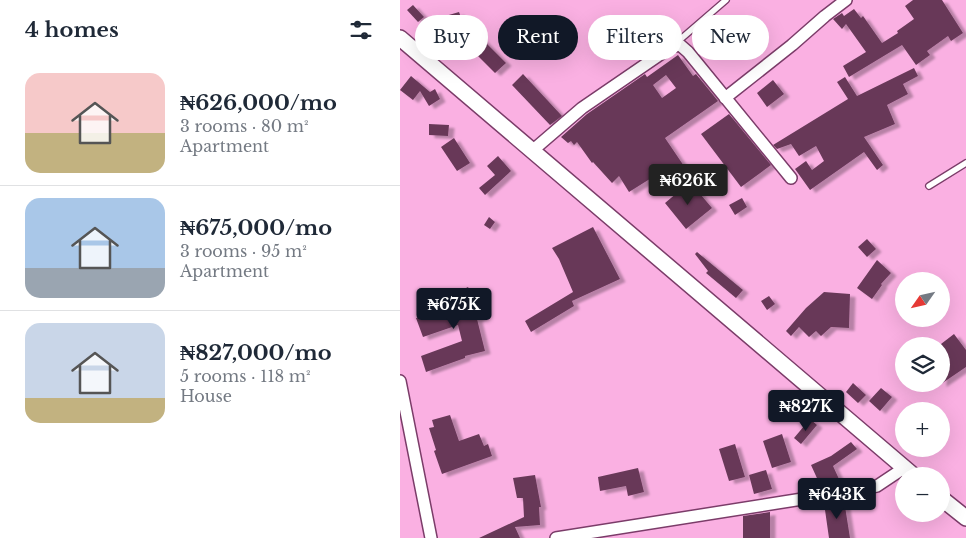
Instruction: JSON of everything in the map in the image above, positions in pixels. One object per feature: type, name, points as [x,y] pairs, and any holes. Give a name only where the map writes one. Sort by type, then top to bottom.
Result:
[{"type":"main road","points":[[400,38],[903,467]]},
{"type":"main road","points":[[950,504],[963,512]]},
{"type":"street","points":[[725,98],[846,0]]},
{"type":"street","points":[[682,47],[790,178]]},
{"type":"street","points":[[532,151],[582,108],[652,60]]},
{"type":"street","points":[[400,380],[431,538]]},
{"type":"street","points":[[556,538],[852,491],[877,486],[895,478]]},
{"type":"lane","points":[[682,38],[726,0]]},
{"type":"lane","points":[[929,186],[966,163]]},
{"type":"building","points":[[913,0],[942,0],[963,33],[951,41],[948,36],[927,51],[930,55],[916,65],[902,45],[849,77],[843,66],[866,52],[846,24],[842,29],[833,19],[842,13],[844,16],[854,9],[861,18],[863,16],[882,43],[898,33],[897,31],[914,19],[905,6]]},
{"type":"building","points":[[413,5],[422,15],[415,15],[415,19],[407,10]]},
{"type":"building","points":[[459,12],[460,15],[449,15]]},
{"type":"building","points":[[488,45],[498,55],[498,60],[503,60],[506,63],[495,73],[482,60],[488,60]]},
{"type":"building","points":[[671,60],[682,60],[693,76],[696,74],[718,101],[665,138],[686,169],[675,176],[669,167],[629,192],[619,176],[612,183],[592,163],[577,142],[574,145],[571,141],[568,143],[561,137],[587,114],[645,74],[647,77]],"holes":[[[666,75],[676,88],[662,98],[653,85]]]},
{"type":"building","points":[[914,68],[918,76],[903,84],[908,94],[887,105],[895,124],[864,137],[883,165],[877,170],[864,152],[810,190],[795,169],[806,161],[812,170],[824,161],[816,146],[799,156],[791,144],[777,149],[773,145],[848,99],[837,82],[845,77],[857,96]]},
{"type":"building","points":[[523,74],[562,116],[550,125],[512,85]]},
{"type":"building","points":[[411,76],[430,92],[435,89],[440,99],[429,106],[420,91],[413,100],[400,90]]},
{"type":"building","points":[[773,80],[784,94],[767,107],[757,93]]},
{"type":"building","points":[[729,114],[771,165],[741,187],[701,134]]},
{"type":"building","points":[[429,124],[449,125],[448,136],[429,135]]},
{"type":"building","points":[[454,138],[470,163],[457,171],[441,147]]},
{"type":"building","points":[[498,156],[511,171],[485,195],[479,188],[495,175],[487,166]]},
{"type":"building","points":[[690,182],[712,208],[686,229],[665,203]]},
{"type":"building","points":[[742,198],[747,207],[735,215],[729,205]]},
{"type":"building","points":[[489,217],[495,222],[490,229],[484,225]]},
{"type":"building","points":[[593,227],[620,279],[572,301],[574,306],[531,332],[525,321],[573,292],[559,259],[552,248]]},
{"type":"building","points":[[867,239],[876,249],[867,257],[858,247]]},
{"type":"building","points":[[697,252],[743,290],[736,298],[706,273],[708,271],[695,254]]},
{"type":"building","points":[[877,260],[891,273],[881,284],[872,299],[857,288]]},
{"type":"building","points":[[468,287],[482,316],[477,319],[485,351],[465,356],[465,358],[426,372],[421,356],[462,341],[458,325],[423,337],[416,318],[455,305],[450,296]]},
{"type":"building","points":[[824,292],[850,294],[849,328],[831,327],[821,336],[816,331],[809,337],[799,327],[791,336],[786,331],[806,308]]},
{"type":"building","points":[[769,296],[775,304],[767,310],[761,301]]},
{"type":"building","points":[[954,334],[966,350],[966,367],[950,378],[950,337]]},
{"type":"building","points":[[853,383],[866,395],[858,403],[846,392]]},
{"type":"building","points":[[881,388],[892,397],[880,411],[869,401]]},
{"type":"building","points":[[450,415],[459,441],[479,434],[484,446],[488,444],[492,456],[442,474],[429,428],[434,427],[432,420]]},
{"type":"building","points":[[810,419],[817,425],[801,444],[794,438]]},
{"type":"building","points":[[782,434],[791,462],[772,468],[763,441]]},
{"type":"building","points":[[851,442],[857,449],[833,466],[839,479],[821,487],[811,465],[831,456]]},
{"type":"building","points":[[735,444],[745,477],[729,481],[719,449]]},
{"type":"building","points":[[638,468],[644,492],[628,496],[626,486],[600,491],[598,477]]},
{"type":"building","points":[[766,470],[772,489],[754,494],[749,475]]},
{"type":"building","points":[[535,475],[541,507],[539,507],[540,525],[515,527],[520,538],[479,538],[524,517],[523,498],[517,498],[513,478]]},
{"type":"building","points":[[844,500],[850,538],[829,538],[824,503]]},
{"type":"building","points":[[770,512],[770,538],[743,538],[743,516]]}]
